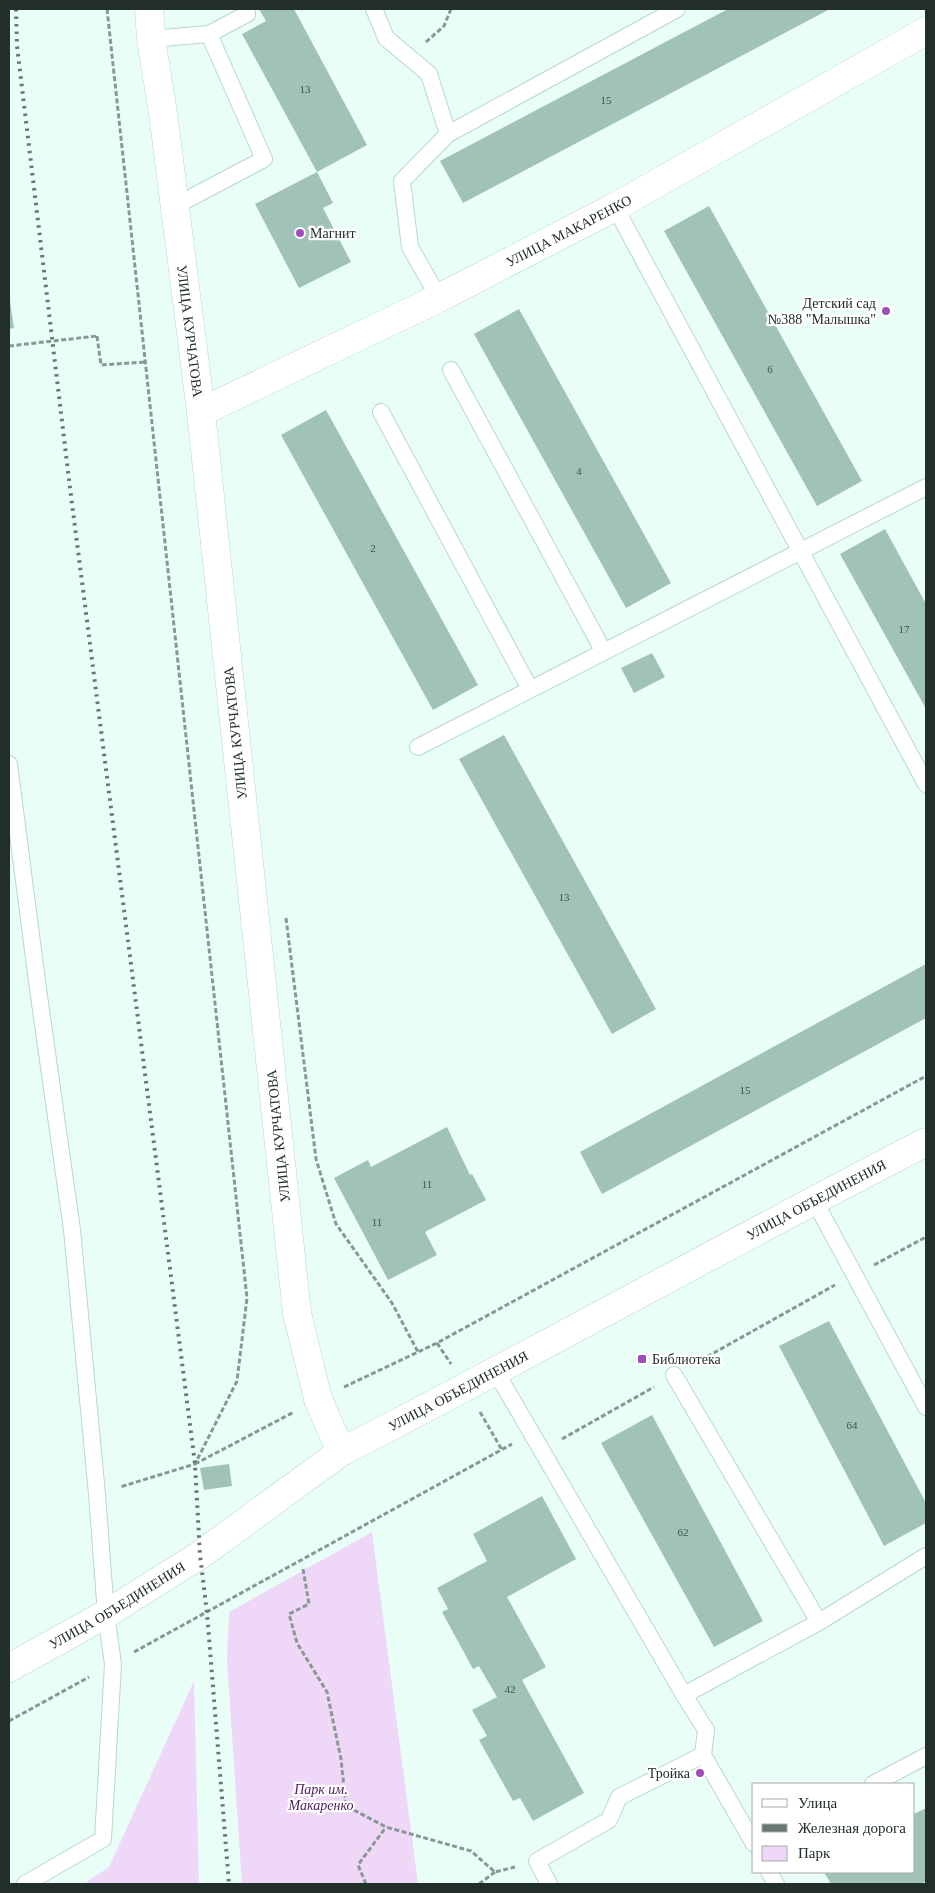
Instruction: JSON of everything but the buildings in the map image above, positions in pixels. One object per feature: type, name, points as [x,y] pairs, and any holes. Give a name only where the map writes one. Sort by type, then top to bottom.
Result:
[{"type":"main road","name":"УЛИЦА КУРЧАТОВА","points":[[149,9],[150,38],[163,113],[201,412],[297,1313],[318,1399],[341,1452]]},
{"type":"main road","name":"УЛИЦА МАКАРЕНКО","points":[[201,412],[438,298],[615,207],[926,31]]},
{"type":"main road","name":"УЛИЦА ОБЪЕДИНЕНИЯ","points":[[9,1668],[106,1614],[200,1555],[341,1452],[496,1372],[814,1200],[926,1142]]},
{"type":"lane","points":[[374,9],[386,38],[430,74],[448,134]]},
{"type":"lane","points":[[438,298],[410,247],[402,180],[448,134],[677,9]]},
{"type":"lane","points":[[150,38],[209,34],[247,14]]},
{"type":"lane","points":[[175,206],[264,159],[209,34]]},
{"type":"lane","points":[[615,207],[926,784]]},
{"type":"lane","points":[[451,370],[604,652]]},
{"type":"lane","points":[[381,412],[530,690]]},
{"type":"lane","points":[[418,747],[926,487]]},
{"type":"lane","points":[[9,764],[72,1230],[97,1494],[106,1614],[113,1664],[104,1839],[26,1884]]},
{"type":"lane","points":[[814,1200],[926,1407]]},
{"type":"lane","points":[[496,1372],[706,1730],[703,1755],[752,1841]]},
{"type":"lane","points":[[674,1375],[819,1622]]},
{"type":"lane","points":[[684,1695],[819,1622],[926,1556]]},
{"type":"lane","points":[[549,1884],[537,1861],[609,1820],[619,1796],[703,1755]]},
{"type":"lane","points":[[875,1783],[926,1756]]},
{"type":"lane","points":[[770,1873],[776,1884]]},
{"type":"path","points":[[107,9],[246,1298],[237,1381],[195,1464]]},
{"type":"path","points":[[409,57],[444,26],[451,9]]},
{"type":"path","points":[[9,346],[98,336],[101,365],[145,362]]},
{"type":"path","points":[[97,1494],[195,1464],[318,1399],[418,1352],[926,1076]]},
{"type":"path","points":[[541,1451],[674,1375],[926,1237]]},
{"type":"path","points":[[392,1304],[418,1352]]},
{"type":"path","points":[[9,1721],[531,1434]]},
{"type":"path","points":[[303,1569],[309,1604],[290,1614],[297,1643],[327,1692],[341,1759],[346,1806],[386,1827],[471,1851],[495,1872]]},
{"type":"path","points":[[366,1884],[358,1865],[386,1827]]},
{"type":"path","points":[[479,1884],[495,1872],[537,1861]]},
{"type":"green space","name":"Парк им. Макаренко","points":[[372,1532],[418,1884],[242,1884],[227,1660],[229,1612]]},
{"type":"green space","points":[[194,1681],[199,1884],[84,1884],[109,1867]]},
{"type":"railway","points":[[16,9],[17,46],[70,488],[195,1464],[200,1555],[207,1613],[229,1884]]},
{"type":"place","name":"Магнит","points":[[300,233]]},
{"type":"place","name":"Детский сад №388 \"Малышка\"","points":[[886,311]]},
{"type":"place","name":"Библиотека","points":[[642,1359]]},
{"type":"place","name":"Тройка","points":[[700,1773]]}]
